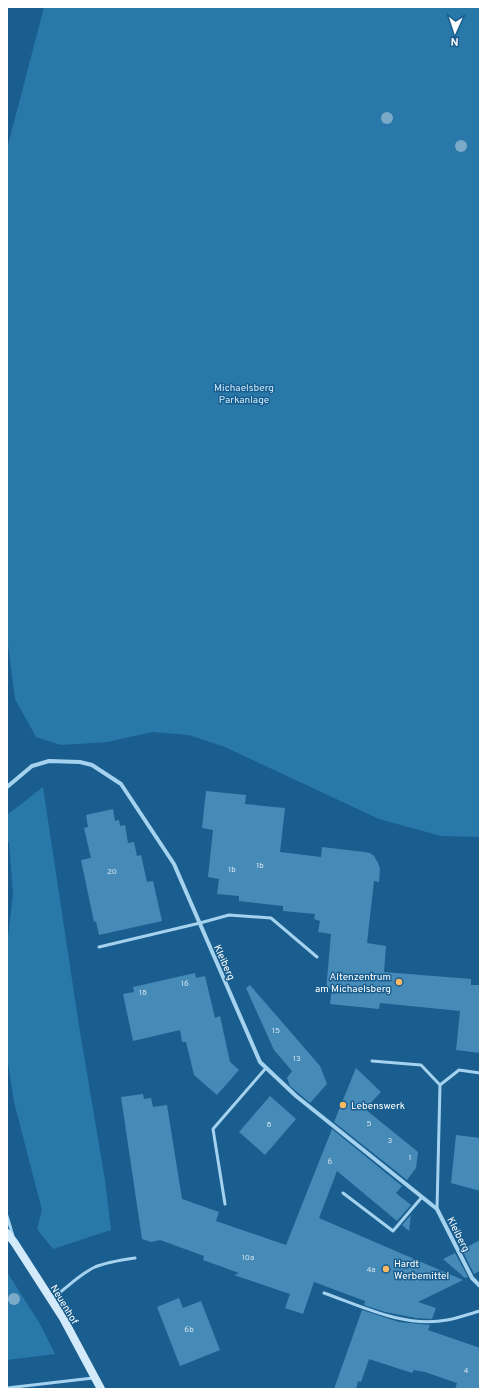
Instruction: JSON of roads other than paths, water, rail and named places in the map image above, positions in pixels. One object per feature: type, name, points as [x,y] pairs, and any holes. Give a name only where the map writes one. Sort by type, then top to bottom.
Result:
[{"type":"street","name":"Kleiberg","points":[[7,788],[32,766],[48,761],[80,762],[92,766],[121,784],[174,864],[260,1062],[296,1096],[437,1209],[472,1278],[480,1286]]},
{"type":"street","name":"Neuenhof","points":[[7,1233],[63,1318],[101,1389]]},
{"type":"lane","points":[[99,947],[230,915],[271,918],[317,957]]},
{"type":"lane","points":[[372,1061],[421,1064],[440,1085],[459,1070],[480,1073]]},
{"type":"lane","points":[[226,1204],[213,1129],[266,1068]]},
{"type":"lane","name":"Kleiberg","points":[[437,1209],[440,1085]]},
{"type":"lane","points":[[343,1193],[393,1231],[422,1197]]},
{"type":"lane","points":[[7,1216],[14,1242]]},
{"type":"lane","points":[[51,1299],[63,1292],[75,1281],[94,1268],[106,1263],[135,1258]]},
{"type":"lane","points":[[324,1293],[399,1319],[425,1321],[446,1320],[480,1311]]},
{"type":"lane","points":[[7,1388],[95,1378]]},
{"type":"place","name":"Altenzentrum am Michaelsberg","points":[[399,982]]},
{"type":"place","name":"Lebenswerk","points":[[343,1105]]},
{"type":"place","name":"Hardt Werbemittel","points":[[386,1269]]},
{"type":"park label","name":"Michaelsberg Parkanlage","points":[[244,392]]}]
